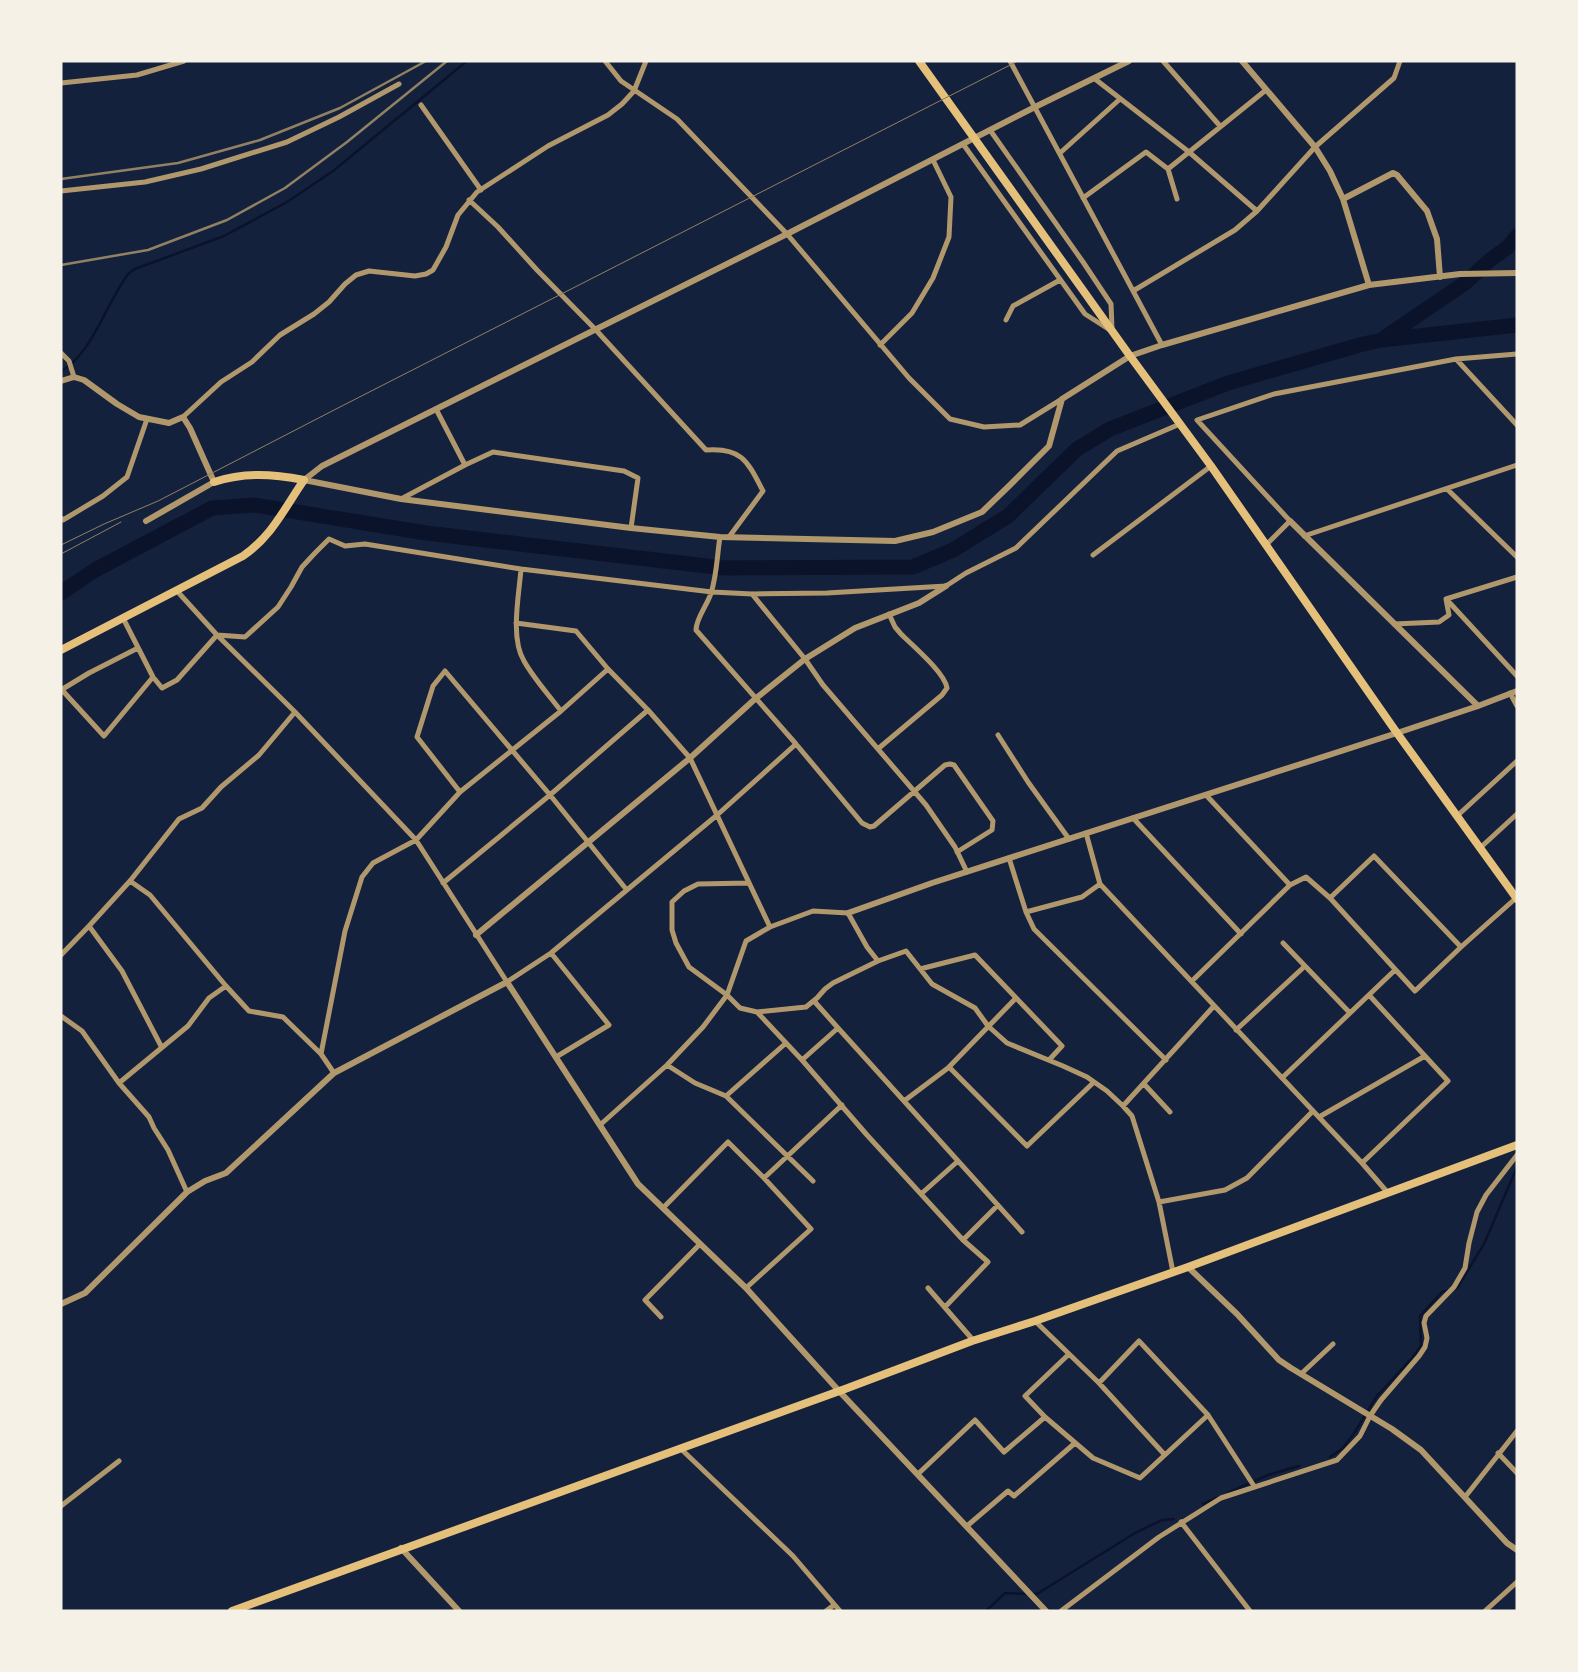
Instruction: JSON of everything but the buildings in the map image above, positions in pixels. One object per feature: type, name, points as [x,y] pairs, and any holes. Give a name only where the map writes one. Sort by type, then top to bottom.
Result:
[{"type":"main road","points":[[919,61],[1112,332],[1211,466],[1397,733],[1516,899]]},
{"type":"main road","points":[[61,650],[243,556],[264,539],[304,480],[286,476],[249,474],[224,478],[214,482]]},
{"type":"main road","points":[[232,1611],[401,1548],[839,1391],[973,1340],[1036,1322],[1188,1267],[1517,1145]]},
{"type":"street","points":[[160,61],[162,68]]},
{"type":"street","points":[[61,83],[137,75],[184,61]]},
{"type":"street","points":[[605,61],[621,82],[677,119],[787,234],[909,378],[950,419],[984,427],[1020,425],[1132,359],[1162,345],[1369,285],[1460,274],[1517,273]]},
{"type":"street","points":[[61,381],[74,377],[84,380],[139,417],[168,423],[183,417],[221,382],[252,362],[280,335],[314,314],[329,302],[356,275],[369,271],[415,276],[426,274],[433,270],[446,247],[458,215],[469,200],[548,146],[608,115],[622,104],[634,90],[646,61]]},
{"type":"street","points":[[1010,61],[1162,345]]},
{"type":"street","points":[[304,480],[322,466],[1129,61]]},
{"type":"street","points":[[1164,61],[1220,126]]},
{"type":"street","points":[[1242,61],[1315,147],[1330,171],[1343,199],[1369,285]]},
{"type":"street","points":[[1133,291],[1235,230],[1257,211],[1315,147],[1394,78],[1400,61]]},
{"type":"street","points":[[1095,79],[1189,152],[1257,211]]},
{"type":"street","points":[[61,192],[145,182],[201,169],[287,142],[339,117],[399,84]]},
{"type":"street","points":[[1168,170],[1266,90]]},
{"type":"street","points":[[1060,153],[1120,99]]},
{"type":"street","points":[[421,105],[481,190]]},
{"type":"street","points":[[990,130],[1111,304],[1112,332]]},
{"type":"street","points":[[963,144],[1084,314],[1112,332]]},
{"type":"street","points":[[1083,198],[1146,152],[1168,170],[1177,199]]},
{"type":"street","points":[[880,345],[912,313],[933,278],[949,237],[951,197],[933,160]]},
{"type":"street","points":[[1343,199],[1393,173],[1397,175],[1427,211],[1437,240],[1440,277]]},
{"type":"street","points":[[469,200],[498,227],[706,450],[718,449],[729,451],[742,457],[750,465],[763,491],[729,537]]},
{"type":"street","points":[[1006,320],[1014,306],[1060,280]]},
{"type":"street","points":[[61,353],[68,361],[74,377]]},
{"type":"street","points":[[1478,706],[1304,536],[1197,420],[1274,394],[1456,359],[1517,354]]},
{"type":"street","points":[[1456,359],[1517,425]]},
{"type":"street","points":[[304,480],[401,500],[631,528],[720,537],[896,541],[933,532],[982,512],[1049,446],[1062,399]]},
{"type":"street","points":[[436,409],[465,465]]},
{"type":"street","points":[[146,521],[214,482],[190,428],[183,417]]},
{"type":"street","points":[[61,518],[62,520],[103,496],[127,477],[147,418]]},
{"type":"street","points":[[476,935],[690,758],[755,699],[805,658],[855,628],[919,603],[966,573],[1016,548],[1117,451],[1178,420]]},
{"type":"street","points":[[401,500],[493,452],[624,470],[638,478],[631,528]]},
{"type":"street","points":[[1304,536],[1447,490],[1517,465]]},
{"type":"street","points":[[1093,555],[1211,466]]},
{"type":"street","points":[[1447,490],[1517,557]]},
{"type":"street","points":[[1266,545],[1290,521]]},
{"type":"street","points":[[720,537],[712,592],[696,624],[696,630],[866,826],[870,828],[874,826],[944,765],[954,765],[993,821],[992,830],[957,852]]},
{"type":"street","points":[[217,635],[245,637],[278,607],[292,588],[302,568],[315,552],[330,539],[345,546],[365,544],[521,569],[712,592],[752,594],[827,593],[946,586]]},
{"type":"street","points":[[521,569],[516,623],[518,648],[523,661],[561,711]]},
{"type":"street","points":[[1446,599],[1517,577]]},
{"type":"street","points":[[177,591],[217,635],[295,712],[416,840],[638,1184],[746,1288],[839,1391],[1046,1611]]},
{"type":"street","points":[[752,594],[805,658],[823,685],[926,805],[957,852],[967,872]]},
{"type":"street","points":[[1394,624],[1439,622],[1450,615],[1446,599]]},
{"type":"street","points":[[1446,599],[1517,676]]},
{"type":"street","points":[[879,748],[946,692],[947,688],[941,674],[901,634],[889,614]]},
{"type":"street","points":[[123,618],[153,677],[162,688],[177,680],[217,635]]},
{"type":"street","points":[[516,623],[576,631],[608,669],[648,710],[690,758],[770,927]]},
{"type":"street","points":[[138,648],[89,673],[62,690],[104,736],[153,677]]},
{"type":"street","points":[[321,1054],[345,930],[359,883],[374,863],[416,840],[460,792],[561,711],[608,669]]},
{"type":"street","points":[[460,792],[417,737],[433,686],[445,671],[550,795],[626,889]]},
{"type":"street","points":[[600,1125],[667,1064],[703,1027],[727,995],[746,941],[770,927],[812,911],[848,913],[1009,858],[1397,733],[1478,706],[1513,692],[1517,706]]},
{"type":"street","points":[[443,883],[550,795],[648,710]]},
{"type":"street","points":[[61,955],[130,881],[179,820],[202,808],[221,787],[259,755],[295,712]]},
{"type":"street","points":[[998,735],[1028,782],[1069,839]]},
{"type":"street","points":[[61,1304],[85,1293],[187,1192],[206,1181],[226,1173],[334,1073],[508,982],[551,953],[716,816],[796,744]]},
{"type":"street","points":[[1457,816],[1517,761]]},
{"type":"street","points":[[1206,795],[1290,885]]},
{"type":"street","points":[[1480,848],[1517,814]]},
{"type":"street","points":[[1133,818],[1241,934]]},
{"type":"street","points":[[1086,833],[1100,884],[1388,1193]]},
{"type":"street","points":[[1330,898],[1374,856],[1460,948]]},
{"type":"street","points":[[1009,858],[1026,912],[1034,929],[1166,1060]]},
{"type":"street","points":[[1192,982],[1290,885],[1306,877],[1330,898],[1415,991],[1516,899]]},
{"type":"street","points":[[130,881],[150,895],[248,1011],[283,1017],[321,1054],[334,1073]]},
{"type":"street","points":[[750,883],[698,884],[684,891],[672,902],[672,930],[676,943],[689,967],[727,995],[740,1008],[758,1012],[806,1006],[833,983],[906,951],[932,984],[975,1008],[988,1026],[1007,1043],[1049,1060],[1094,1082],[1132,1116],[1159,1202],[1173,1272]]},
{"type":"street","points":[[1026,912],[1082,897],[1100,884]]},
{"type":"street","points":[[848,913],[867,947],[878,962]]},
{"type":"street","points":[[89,926],[122,971],[162,1046]]},
{"type":"street","points":[[1283,943],[1350,1013]]},
{"type":"street","points":[[551,953],[609,1025],[556,1057]]},
{"type":"street","points":[[920,969],[976,955],[1062,1046],[1049,1060]]},
{"type":"street","points":[[1236,1030],[1305,966]]},
{"type":"street","points":[[1282,1078],[1395,970]]},
{"type":"street","points":[[119,1083],[188,1026],[209,998],[226,986]]},
{"type":"street","points":[[1362,1163],[1448,1081],[1369,995]]},
{"type":"street","points":[[904,1101],[949,1067],[1016,998]]},
{"type":"street","points":[[814,1001],[1022,1232]]},
{"type":"street","points":[[1123,1106],[1214,1006]]},
{"type":"street","points":[[758,1012],[963,1240],[988,1262],[945,1307]]},
{"type":"street","points":[[61,1016],[82,1031],[119,1083],[150,1117],[154,1128],[168,1150],[187,1192]]},
{"type":"street","points":[[802,1060],[838,1028]]},
{"type":"street","points":[[726,1096],[786,1043]]},
{"type":"street","points":[[1319,1117],[1425,1056]]},
{"type":"street","points":[[667,1064],[695,1084],[726,1096],[813,1181]]},
{"type":"street","points":[[949,1067],[1027,1146],[1094,1082]]},
{"type":"street","points":[[1144,1084],[1170,1112]]},
{"type":"street","points":[[764,1178],[842,1105]]},
{"type":"street","points":[[1159,1202],[1225,1190],[1247,1178],[1313,1111]]},
{"type":"street","points":[[663,1208],[728,1142],[811,1229],[746,1288]]},
{"type":"street","points":[[1061,1611],[1159,1536],[1221,1498],[1337,1460],[1360,1436],[1381,1400],[1425,1347],[1427,1338],[1424,1323],[1426,1316],[1454,1287],[1465,1268],[1468,1243],[1477,1212],[1486,1195],[1517,1155]]},
{"type":"street","points":[[921,1194],[958,1161]]},
{"type":"street","points":[[963,1240],[998,1205]]},
{"type":"street","points":[[661,1317],[645,1300],[700,1244]]},
{"type":"street","points":[[1188,1267],[1237,1314],[1279,1360],[1392,1429],[1422,1450],[1507,1543],[1517,1550]]},
{"type":"street","points":[[928,1288],[973,1340]]},
{"type":"street","points":[[1036,1322],[1099,1383],[1164,1454]]},
{"type":"street","points":[[1099,1383],[1139,1341],[1208,1415],[1254,1486]]},
{"type":"street","points":[[1301,1374],[1333,1344]]},
{"type":"street","points":[[1068,1354],[1025,1396],[1045,1417],[1093,1458],[1140,1478],[1208,1415]]},
{"type":"street","points":[[918,1474],[975,1420],[1004,1452],[1045,1417]]},
{"type":"street","points":[[1465,1497],[1517,1430]]},
{"type":"street","points":[[967,1526],[1008,1491],[1014,1496],[1075,1443]]},
{"type":"street","points":[[680,1448],[793,1556],[840,1611]]},
{"type":"street","points":[[1498,1453],[1517,1473]]},
{"type":"street","points":[[61,1506],[119,1461]]},
{"type":"street","points":[[1181,1522],[1250,1611]]},
{"type":"street","points":[[401,1548],[459,1611]]},
{"type":"street","points":[[1485,1611],[1517,1582]]},
{"type":"street","points":[[826,1611],[834,1605]]},
{"type":"waterway","points":[[61,371],[82,353],[129,273],[135,269],[224,236],[287,202],[333,171],[467,61]]},
{"type":"waterway","points":[[1384,338],[1465,283],[1490,260],[1508,247],[1517,236]]},
{"type":"waterway","points":[[61,593],[95,570],[212,508],[254,505],[426,533],[724,568],[913,567],[953,550],[1008,516],[1077,449],[1110,429],[1228,383],[1363,344],[1382,340],[1517,325]]},
{"type":"waterway","points":[[1455,1289],[1484,1244],[1517,1167]]},
{"type":"waterway","points":[[1379,1394],[1421,1346],[1420,1316],[1442,1292],[1449,1290]]},
{"type":"waterway","points":[[1330,1457],[1343,1448],[1378,1394]]},
{"type":"waterway","points":[[1228,1493],[1268,1475],[1299,1466]]},
{"type":"waterway","points":[[1203,1504],[1216,1498]]},
{"type":"waterway","points":[[1033,1594],[1037,1594],[1135,1533],[1162,1520],[1174,1519]]},
{"type":"waterway","points":[[986,1611],[1005,1593],[1027,1594]]},
{"type":"tram line","points":[[61,545],[158,501],[1018,61]]},
{"type":"tram line","points":[[61,554],[121,522]]},
{"type":"railway","points":[[61,179],[178,163],[260,140],[340,108],[426,61]]},
{"type":"railway","points":[[61,265],[148,250],[227,220],[285,188],[347,142],[447,61]]}]
